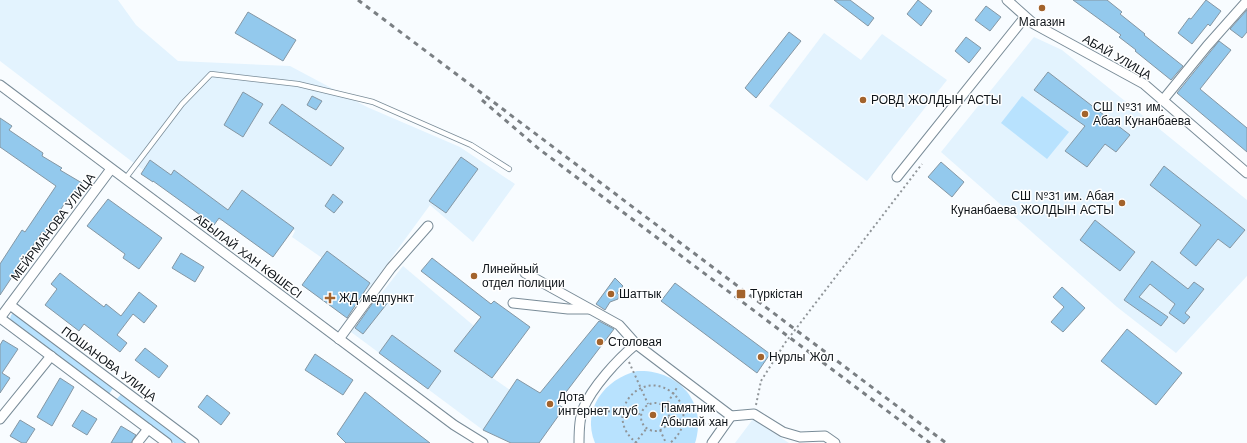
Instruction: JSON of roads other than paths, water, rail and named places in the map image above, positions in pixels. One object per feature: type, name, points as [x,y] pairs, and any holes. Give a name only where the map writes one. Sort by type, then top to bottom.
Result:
[{"type":"street","name":"АБАЙ УЛИЦА","points":[[1007,0],[1034,24],[1144,84],[1247,172]]},
{"type":"street","points":[[1163,100],[1207,46],[1247,1]]},
{"type":"street","points":[[897,177],[1026,17]]},
{"type":"street","name":"АБЫЛАЙ ХАН КӨШЕСІ","points":[[0,85],[454,425],[483,443]]},
{"type":"street","name":"МЕЙРМАНОВА УЛИЦА","points":[[0,318],[111,169]]},
{"type":"street","points":[[338,339],[391,268],[428,226]]},
{"type":"street","points":[[525,273],[620,326],[636,344],[731,416],[754,414],[783,432],[800,437],[825,436],[835,443]]},
{"type":"street","points":[[513,303],[568,309],[590,309]]},
{"type":"street","name":"ПОШАНОВА УЛИЦА","points":[[10,305],[194,443]]},
{"type":"street","points":[[0,318],[167,443]]},
{"type":"street","points":[[579,443],[580,424],[583,409],[604,376],[636,344]]},
{"type":"street","points":[[0,419],[51,356]]},
{"type":"street","points":[[712,443],[731,416]]},
{"type":"street","points":[[580,424],[584,443]]},
{"type":"street","points":[[137,443],[148,428]]},
{"type":"lane","points":[[125,179],[182,104],[211,74],[298,84],[374,102],[471,145],[509,169]]},
{"type":"railway","points":[[358,0],[946,443]]},
{"type":"railway","points":[[482,100],[539,149],[930,443]]},
{"type":"place","name":"Магазин","points":[[1042,8]]},
{"type":"place","name":"РОВД ЖОЛДЫН АСТЫ","points":[[863,100]]},
{"type":"place","name":"СШ №31 им. Абая Кунанбаева","points":[[1085,114]]},
{"type":"place","name":"СШ №31 им. Абая Кунанбаева ЖОЛДЫН АСТЫ","points":[[1122,203]]},
{"type":"place","name":"Линейный отдел полиции","points":[[474,276]]},
{"type":"place","name":"Шаттык","points":[[611,294]]},
{"type":"place","name":"Түркістан","points":[[741,294]]},
{"type":"place","name":"ЖД медпункт","points":[[330,298]]},
{"type":"place","name":"Столовая","points":[[600,342]]},
{"type":"place","name":"Нурлы Жол","points":[[761,357]]},
{"type":"place","name":"Дота интернет клуб","points":[[550,404]]},
{"type":"place","name":"Памятник Абылай хан","points":[[653,415]]}]
